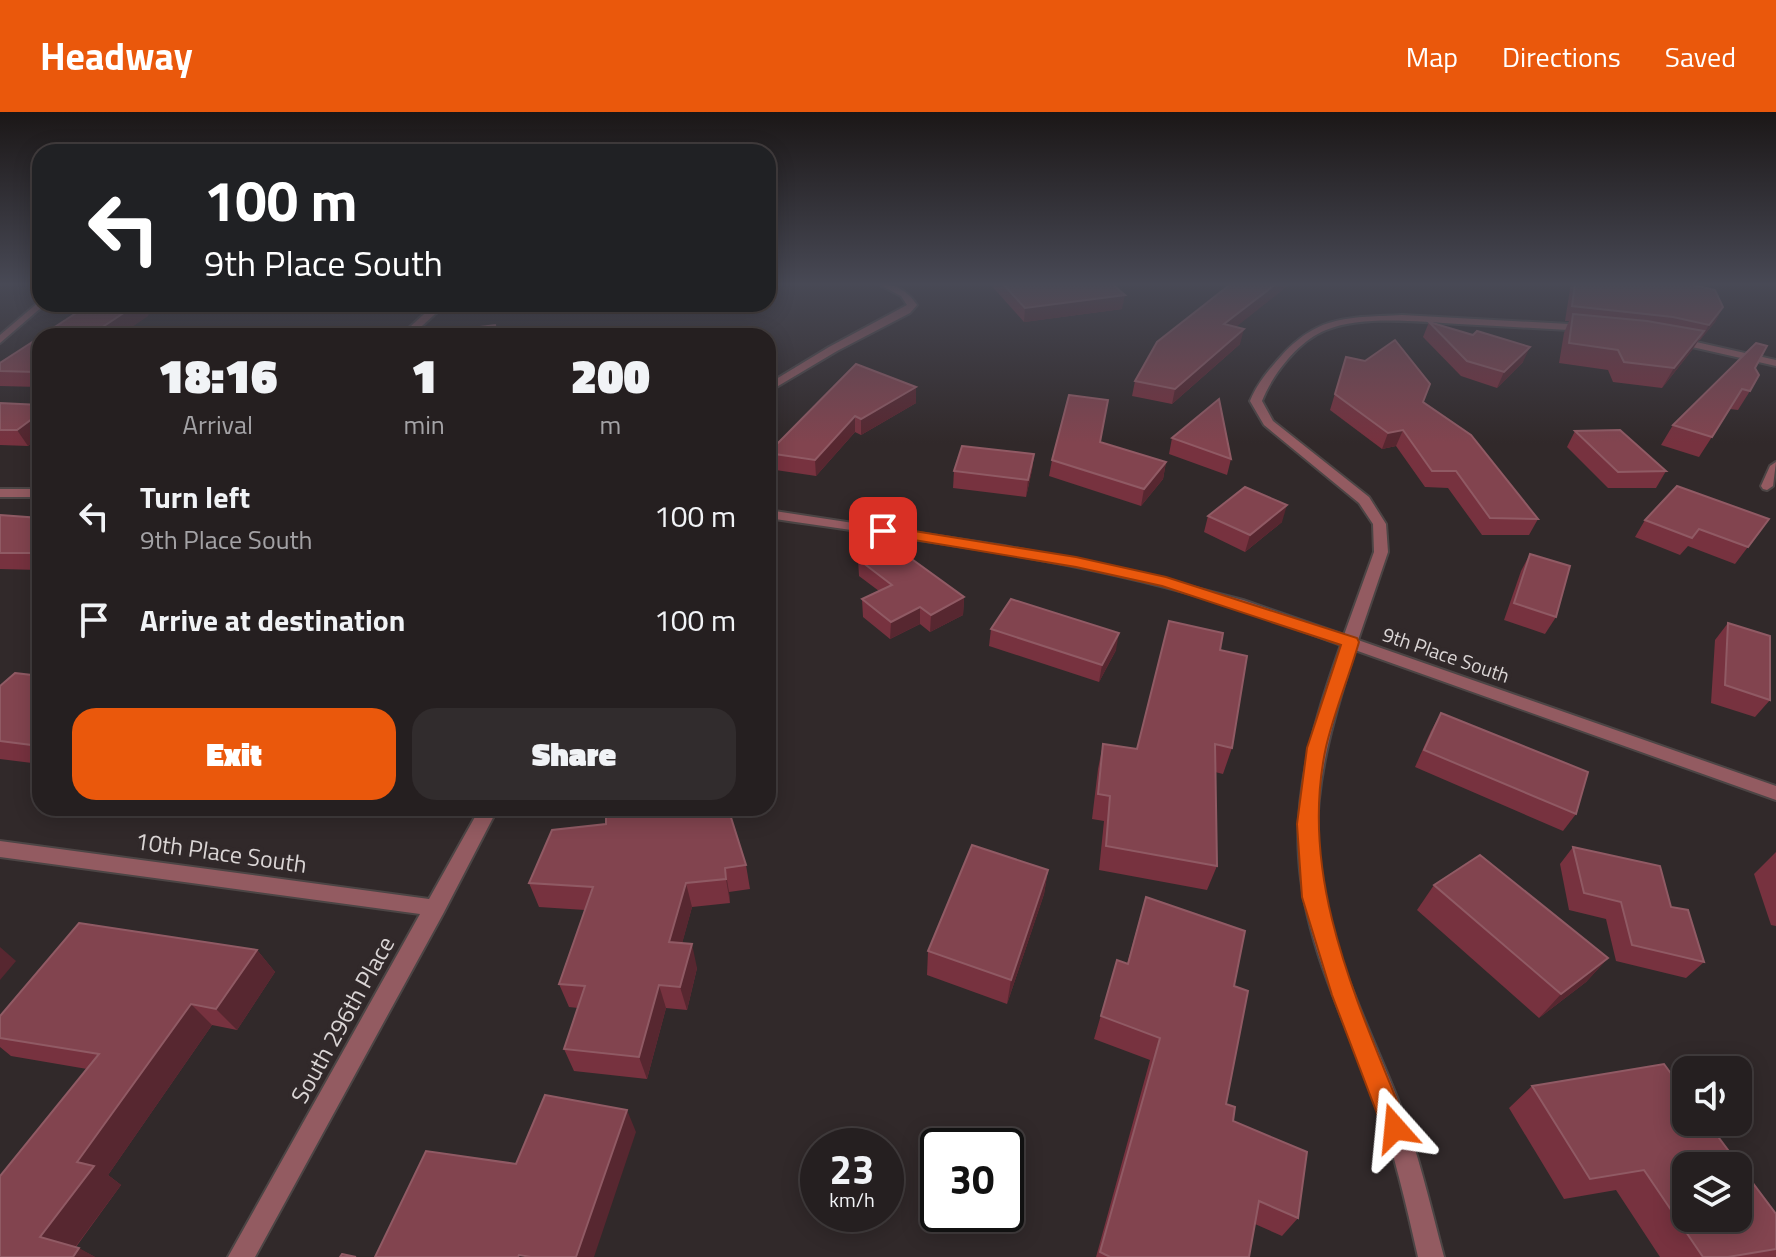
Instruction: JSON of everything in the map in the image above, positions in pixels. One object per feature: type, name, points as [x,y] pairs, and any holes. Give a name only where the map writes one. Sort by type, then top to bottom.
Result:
[{"type":"street","points":[[776,384],[859,336]]},
{"type":"street","points":[[1308,336],[1264,382],[1256,401],[1268,423],[1364,500],[1380,522],[1381,552],[1317,748],[1308,824],[1314,897],[1344,995],[1387,1102],[1431,1257]]},
{"type":"street","points":[[1664,338],[1776,363]]},
{"type":"street","points":[[1767,486],[1776,466]]},
{"type":"street","points":[[0,493],[32,493]]},
{"type":"street","name":"9th Place South","points":[[776,515],[1098,566],[1238,603],[1776,793]]},
{"type":"street","name":"South 296th Place","points":[[241,1257],[485,816]]},
{"type":"street","name":"10th Place South","points":[[0,849],[436,908]]},
{"type":"building","points":[[1164,336],[1235,336],[1175,389],[1135,381],[1157,342]]},
{"type":"building","points":[[1443,336],[1495,336],[1530,347],[1504,372],[1467,361]]},
{"type":"building","points":[[1570,336],[1700,336],[1674,368],[1624,362],[1618,350],[1569,343]]},
{"type":"building","points":[[1395,340],[1430,384],[1423,402],[1471,435],[1538,519],[1490,518],[1456,471],[1432,471],[1403,430],[1388,433],[1335,394],[1346,357],[1365,361]]},
{"type":"building","points":[[32,342],[32,372],[0,371],[0,363]]},
{"type":"building","points":[[1756,343],[1767,346],[1755,368],[1759,375],[1750,391],[1742,389],[1712,437],[1673,425]]},
{"type":"building","points":[[856,364],[916,387],[861,419],[855,416],[815,460],[776,454],[776,445]]},
{"type":"building","points":[[1069,395],[1108,400],[1100,442],[1166,462],[1144,489],[1052,460]]},
{"type":"building","points":[[1219,399],[1231,459],[1172,438]]},
{"type":"building","points":[[0,403],[32,405],[32,419],[17,430],[0,430]]},
{"type":"building","points":[[1620,430],[1666,471],[1618,472],[1575,431]]},
{"type":"building","points":[[962,446],[1034,454],[1028,480],[954,471]]},
{"type":"building","points":[[1677,486],[1769,519],[1748,547],[1699,529],[1692,538],[1645,520]]},
{"type":"building","points":[[1245,487],[1287,505],[1250,535],[1208,516]]},
{"type":"building","points":[[0,515],[32,517],[32,553],[0,553]]},
{"type":"building","points":[[891,544],[964,597],[931,615],[920,607],[891,622],[862,599],[892,585],[858,559]]},
{"type":"building","points":[[1530,554],[1570,566],[1556,617],[1514,603]]},
{"type":"building","points":[[1011,599],[1119,633],[1102,665],[991,629]]},
{"type":"building","points":[[1169,621],[1223,633],[1220,650],[1247,656],[1232,748],[1215,744],[1217,866],[1106,846],[1110,796],[1098,794],[1103,744],[1137,749]]},
{"type":"building","points":[[1728,623],[1770,636],[1770,700],[1725,685]]},
{"type":"building","points":[[15,673],[32,675],[32,745],[0,741],[0,686]]},
{"type":"building","points":[[1441,713],[1588,772],[1576,814],[1424,750]]},
{"type":"building","points":[[606,816],[731,816],[746,865],[725,868],[726,879],[686,883],[669,942],[692,944],[680,987],[659,985],[639,1057],[564,1049],[585,986],[559,984],[593,887],[529,883],[552,830],[606,824]]},
{"type":"building","points":[[972,845],[1048,870],[1011,980],[928,951]]},
{"type":"building","points":[[1573,847],[1660,866],[1671,907],[1688,910],[1704,962],[1632,945],[1621,902],[1584,893]]},
{"type":"building","points":[[1480,855],[1608,958],[1561,994],[1434,885]]},
{"type":"building","points":[[1146,897],[1245,931],[1234,986],[1248,991],[1226,1104],[1235,1107],[1233,1121],[1307,1152],[1298,1218],[1259,1201],[1249,1257],[1110,1257],[1100,1252],[1160,1038],[1101,1016],[1117,960],[1128,964]]},
{"type":"building","points":[[79,923],[257,950],[216,1009],[191,1004],[77,1162],[94,1166],[40,1237],[79,1248],[73,1257],[0,1257],[0,1176],[99,1054],[0,1038],[0,1016]]},
{"type":"building","points":[[1664,1064],[1672,1075],[1672,1136],[1718,1136],[1730,1152],[1672,1152],[1672,1211],[1644,1170],[1590,1179],[1532,1086]]},
{"type":"building","points":[[545,1095],[627,1110],[576,1257],[375,1257],[426,1151],[516,1164]]},
{"type":"building","points":[[1752,1182],[1776,1214],[1776,1249],[1728,1257],[1703,1257],[1686,1232],[1752,1232]]},
{"type":"route","points":[[883,531],[1076,562],[1166,582],[1351,642],[1317,748],[1308,824],[1314,897],[1344,995],[1395,1128]]}]
